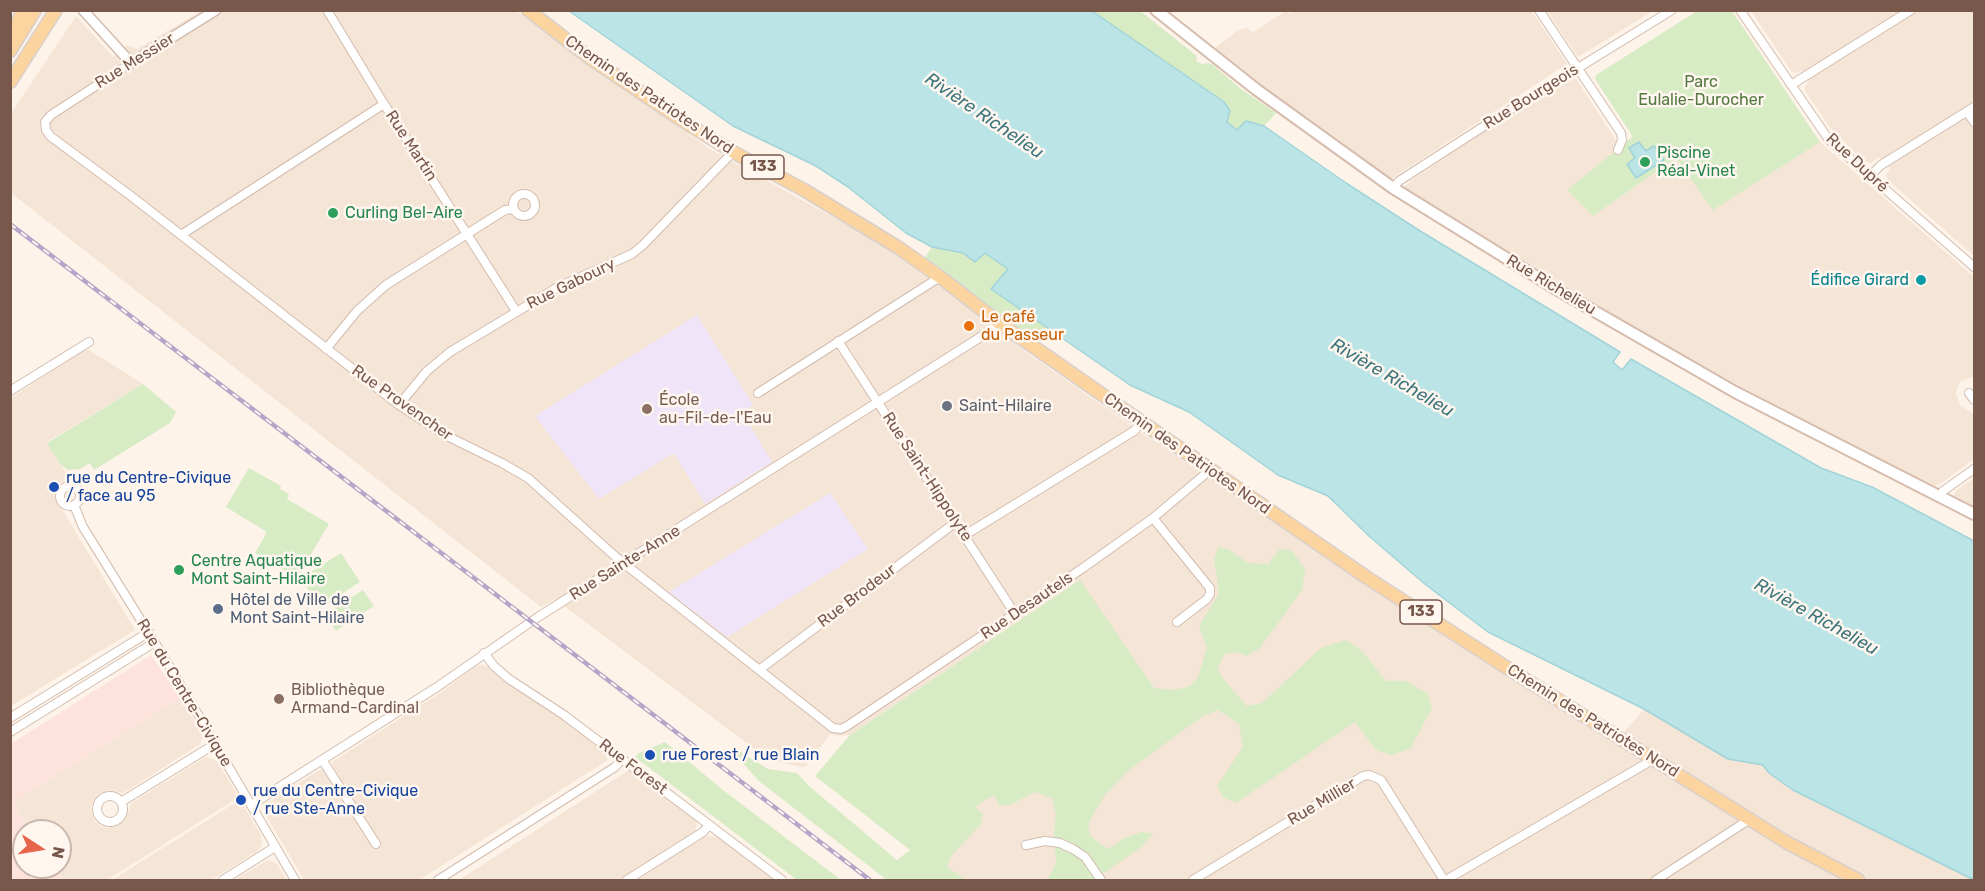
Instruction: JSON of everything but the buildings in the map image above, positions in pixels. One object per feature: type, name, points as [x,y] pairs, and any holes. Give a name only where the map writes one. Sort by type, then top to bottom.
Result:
[{"type":"main road","points":[[10,41],[23,10]]},
{"type":"main road","points":[[10,51],[35,10]]},
{"type":"main road","points":[[10,82],[56,10]]},
{"type":"main road","name":"Chemin des Patriotes Nord","points":[[528,10],[628,85],[733,152],[786,179],[848,216],[940,277],[1141,423],[1365,577],[1786,842],[1858,880]]},
{"type":"main road","name":"Rue Richelieu","points":[[1156,10],[1248,84],[1393,188],[1561,292],[1648,343],[1810,431],[1974,514]]},
{"type":"street","points":[[83,10],[131,63]]},
{"type":"street","name":"Rue Messier","points":[[55,112],[216,10]]},
{"type":"street","name":"Rue Martin","points":[[327,10],[516,311]]},
{"type":"street","points":[[1539,10],[1621,133],[1622,140],[1618,150]]},
{"type":"street","name":"Rue Bourgeois","points":[[1393,188],[1398,181],[1577,67],[1586,64],[1672,10]]},
{"type":"street","name":"Rue Dupré","points":[[1740,10],[1829,140],[1974,267]]},
{"type":"street","points":[[1791,85],[1911,10]]},
{"type":"street","points":[[181,235],[384,104]]},
{"type":"street","points":[[1870,176],[1881,165],[1971,109],[1974,122]]},
{"type":"street","name":"Rue Provencher","points":[[55,112],[45,122],[47,133],[52,139],[131,196],[399,405],[445,435],[522,474],[624,564],[835,729]]},
{"type":"street","name":"Rue Gaboury","points":[[399,405],[427,371],[444,357],[516,311],[575,278],[632,254],[644,245],[733,152]]},
{"type":"street","points":[[326,349],[357,311],[404,272],[505,210],[513,209]]},
{"type":"street","points":[[758,393],[940,277]]},
{"type":"street","name":"Rue Sainte-Anne","points":[[251,805],[437,687],[484,653],[990,331],[999,322]]},
{"type":"street","name":"Rue Saint-Hippolyte","points":[[838,341],[1015,614]]},
{"type":"street","points":[[10,391],[89,342]]},
{"type":"street","points":[[1969,393],[1974,400]]},
{"type":"street","points":[[965,535],[1134,431],[1141,423]]},
{"type":"street","points":[[1940,496],[1943,491],[1974,469]]},
{"type":"street","name":"Rue Desautels","points":[[835,729],[846,726],[1083,568],[1153,518],[1210,470]]},
{"type":"street","name":"Rue du Centre-Civique","points":[[74,505],[83,527],[149,632],[295,880]]},
{"type":"street","points":[[1153,518],[1210,588],[1207,599],[1177,622]]},
{"type":"street","name":"Rue Brodeur","points":[[759,670],[956,522]]},
{"type":"street","points":[[10,718],[149,632]]},
{"type":"street","points":[[10,732],[155,642]]},
{"type":"street","name":"Rue Forest","points":[[484,653],[494,666],[509,679],[547,703],[782,880]]},
{"type":"street","points":[[121,802],[215,744]]},
{"type":"street","points":[[438,880],[615,767],[622,759]]},
{"type":"street","points":[[1445,880],[1654,759]]},
{"type":"street","points":[[323,760],[376,844]]},
{"type":"street","name":"Rue Millier","points":[[1193,880],[1363,776],[1369,775],[1381,780],[1445,880]]},
{"type":"street","points":[[1657,880],[1750,819]]},
{"type":"street","points":[[627,880],[703,832],[709,825]]},
{"type":"street","points":[[1026,845],[1045,841],[1060,843],[1073,849],[1085,857],[1101,880]]},
{"type":"street","points":[[223,880],[275,847]]},
{"type":"shaded area","points":[[1294,10],[1531,10],[1567,64],[1391,179],[1256,82],[1215,48],[1238,30],[1247,28],[1253,32],[1286,11],[1289,14]]},
{"type":"shaded area","points":[[201,11],[516,11],[710,149],[890,249],[947,288],[1026,352],[1129,424],[1450,640],[1614,744],[1644,709],[1728,759],[1763,765],[1769,773],[1793,790],[1974,880],[949,880],[910,850],[994,795],[1080,580],[850,735],[830,734],[806,766],[769,760],[555,599],[541,607],[11,193],[10,115],[76,16],[113,57],[127,45],[137,49]]},
{"type":"shaded area","points":[[1547,11],[1653,11],[1578,57]]},
{"type":"shaded area","points":[[1751,11],[1974,11],[1974,256],[1888,180],[1886,175],[1890,169],[1879,157],[1871,163],[1866,162],[1834,133],[1805,91],[1805,86],[1809,82],[1802,71],[1792,72]]},
{"type":"shaded area","points":[[1573,78],[1577,80],[1618,144],[1617,150],[1567,190],[1593,216],[1676,158],[1713,209],[1820,142],[1974,277],[1974,377],[1962,380],[1957,387],[1956,394],[1960,405],[1974,414],[1974,459],[1940,484],[1933,486],[1656,341],[1404,187],[1494,125],[1498,126]]},
{"type":"shaded area","name":"École au-Fil-de-l'Eau","points":[[697,315],[753,405],[742,413],[772,462],[705,504],[674,453],[599,499],[535,416]]},
{"type":"shaded area","points":[[89,350],[143,384],[47,442],[70,480],[60,483],[54,496],[135,630],[11,706],[11,398],[83,351]]},
{"type":"shaded area","points":[[1974,478],[1974,507],[1954,495],[1957,490]]},
{"type":"shaded area","points":[[830,493],[868,549],[727,637],[669,592]]},
{"type":"shaded area","points":[[151,655],[180,698],[16,800],[15,808],[22,819],[12,819],[12,879],[62,880],[11,880],[11,744]]},
{"type":"shaded area","points":[[481,665],[487,666],[507,684],[533,698],[561,718],[604,752],[608,760],[419,880],[304,880],[264,812],[267,803],[321,769],[325,771],[374,848],[381,844],[332,762]]},
{"type":"shaded area","points":[[180,698],[201,732],[200,744],[127,791],[122,793],[109,790],[98,794],[91,805],[94,820],[100,826],[107,828],[118,826],[126,819],[131,803],[206,757],[216,760],[239,797],[107,880],[62,880],[72,879],[72,819],[22,819],[15,808],[16,800]]},
{"type":"shaded area","points":[[629,770],[695,819],[697,823],[695,832],[681,843],[619,880],[459,880]]},
{"type":"shaded area","points":[[240,800],[261,835],[262,845],[256,852],[211,880],[112,880]]},
{"type":"shaded area","points":[[703,837],[718,837],[774,880],[637,880]]},
{"type":"shaded area","points":[[268,860],[277,864],[287,880],[234,880]]},
{"type":"green space","points":[[1092,11],[1140,11],[1197,56],[1196,61],[1213,65],[1241,89],[1276,113],[1264,126],[1246,121],[1237,130],[1227,122],[1229,111],[1224,102]]},
{"type":"green space","name":"Parc Eulalie-Durocher","points":[[1697,11],[1732,11],[1820,142],[1713,210],[1676,158],[1593,216],[1567,190],[1614,152],[1618,156],[1625,142],[1633,137],[1595,79],[1596,75]]},
{"type":"green space","points":[[932,247],[963,253],[975,262],[985,253],[1008,269],[991,289],[1046,327],[1036,345],[923,260]]},
{"type":"green space","points":[[143,384],[176,412],[170,423],[94,470],[90,463],[80,469],[68,470],[61,465],[47,443]]},
{"type":"green space","points":[[249,468],[281,486],[280,489],[289,494],[287,499],[329,524],[297,578],[255,553],[267,532],[226,507]]},
{"type":"green space","points":[[1218,547],[1228,549],[1248,563],[1268,564],[1280,549],[1292,551],[1305,569],[1302,590],[1260,648],[1247,656],[1236,652],[1225,654],[1217,669],[1247,706],[1262,703],[1321,648],[1346,640],[1362,651],[1386,681],[1406,681],[1428,694],[1432,708],[1410,749],[1391,755],[1376,750],[1355,722],[1236,803],[1223,797],[1217,786],[1243,747],[1239,724],[1218,710],[1203,716],[1129,770],[1105,795],[1088,824],[1090,836],[1108,849],[1127,837],[1142,832],[1153,834],[1140,848],[1095,880],[1047,880],[1056,863],[1054,834],[1056,815],[1052,798],[1035,792],[1010,805],[999,805],[994,795],[975,807],[983,814],[981,824],[951,856],[947,867],[966,880],[887,880],[759,781],[733,752],[738,750],[768,769],[797,773],[809,786],[897,860],[910,850],[815,776],[850,735],[1080,580],[1154,688],[1173,690],[1189,687],[1198,677],[1207,648],[1199,626],[1218,595],[1214,560]]},
{"type":"green space","points":[[341,553],[360,582],[320,608],[301,578]]},
{"type":"green space","points":[[363,590],[374,606],[336,631],[325,614]]},
{"type":"green space","points":[[665,742],[723,790],[841,880],[797,880],[635,757]]},
{"type":"water","name":"Rivière Richelieu","points":[[569,11],[1092,11],[1224,102],[1230,111],[1227,122],[1237,130],[1246,121],[1264,126],[1417,229],[1620,352],[1613,362],[1622,370],[1631,359],[1821,468],[1872,487],[1974,541],[1974,880],[1793,790],[1769,773],[1763,765],[1728,759],[1644,709],[1488,632],[1426,585],[1369,536],[1328,496],[1278,475],[1189,412],[1130,385],[991,289],[1008,269],[985,253],[975,262],[963,253],[932,247],[906,233],[848,187],[816,166],[733,126]]},
{"type":"water","name":"Piscine Réal-Vinet","points":[[1639,142],[1646,151],[1654,146],[1664,160],[1636,178],[1627,164],[1635,158],[1629,148]]},
{"type":"railway","points":[[10,224],[870,880]]},
{"type":"place","name":"Piscine Réal-Vinet","points":[[1645,162]]},
{"type":"place","name":"Curling Bel-Aire","points":[[333,213]]},
{"type":"place","name":"Édifice Girard","points":[[1921,280]]},
{"type":"place","name":"Le café du Passeur","points":[[969,326]]},
{"type":"place","name":"Saint-Hilaire","points":[[947,406]]},
{"type":"place","name":"École au-Fil-de-l'Eau","points":[[647,409]]},
{"type":"place","name":"rue du Centre-Civique / face au 95","points":[[54,487]]},
{"type":"place","name":"Centre Aquatique Mont Saint-Hilaire","points":[[179,570]]},
{"type":"place","name":"Hôtel de Ville de Mont Saint-Hilaire","points":[[218,609]]},
{"type":"place","name":"Bibliothèque Armand-Cardinal","points":[[279,699]]},
{"type":"place","name":"rue Forest / rue Blain","points":[[650,755]]},
{"type":"place","name":"rue du Centre-Civique / rue Ste-Anne","points":[[241,800]]}]
